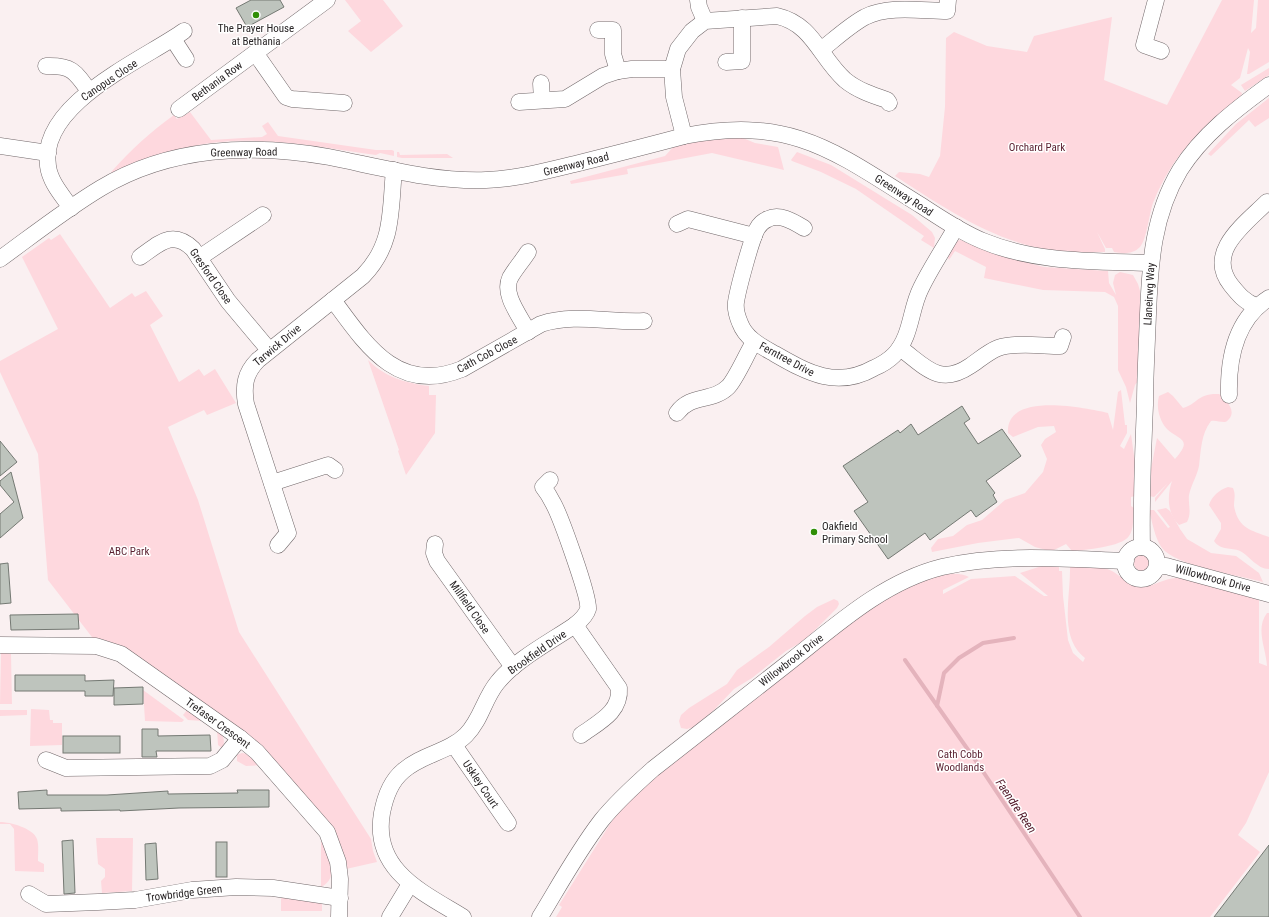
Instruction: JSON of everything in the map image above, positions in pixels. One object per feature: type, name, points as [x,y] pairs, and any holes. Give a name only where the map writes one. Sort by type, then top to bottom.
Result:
[{"type":"street","name":"Bethania Row","points":[[179,109],[256,54],[327,0]]},
{"type":"street","points":[[698,0],[699,7],[705,21]]},
{"type":"street","points":[[821,50],[865,17],[879,12],[893,10],[948,11],[948,0]]},
{"type":"street","points":[[1156,0],[1144,45],[1161,52]]},
{"type":"street","points":[[684,136],[674,97],[672,69],[678,49],[692,31],[705,21],[777,16],[787,18],[804,29],[845,80],[858,88],[887,100],[889,103]]},
{"type":"street","points":[[726,62],[742,61],[742,18]]},
{"type":"street","points":[[598,30],[613,30],[613,54],[618,71]]},
{"type":"street","name":"Canopus Close","points":[[71,208],[50,176],[47,165],[48,152],[57,128],[73,105],[89,91],[178,35],[186,59]]},
{"type":"street","points":[[256,54],[286,97],[292,99],[344,103]]},
{"type":"street","points":[[46,66],[58,65],[72,69],[89,91]]},
{"type":"street","points":[[519,102],[565,99],[603,76],[618,71],[632,69],[672,69]]},
{"type":"street","points":[[541,83],[542,100]]},
{"type":"street","name":"Llaneirwg Way","points":[[1142,547],[1145,394],[1150,263],[1152,248],[1162,210],[1180,171],[1205,137],[1269,85]]},
{"type":"street","name":"Greenway Road","points":[[0,259],[71,208],[102,188],[148,166],[188,155],[246,150],[280,151],[321,156],[440,178],[486,180],[509,178],[684,136],[710,132],[747,130],[790,135],[811,142],[854,163],[956,228],[1006,249],[1068,260],[1150,263]]},
{"type":"street","points":[[0,146],[48,152]]},
{"type":"street","name":"Tarwick Drive","points":[[278,545],[288,533],[244,393],[246,376],[252,366],[269,350],[363,276],[381,254],[388,233],[394,170]]},
{"type":"street","points":[[1263,302],[1247,303],[1227,280],[1222,269],[1222,259],[1226,247],[1233,236],[1267,202]]},
{"type":"street","points":[[199,258],[263,215]]},
{"type":"street","name":"Ferntree Drive","points":[[804,228],[789,220],[779,217],[769,218],[761,223],[754,236],[736,302],[736,312],[746,335],[754,342],[798,367],[817,375],[830,378],[854,377],[868,371],[893,356],[900,348],[906,338],[921,288],[956,228]]},
{"type":"street","points":[[677,224],[688,219],[754,236]]},
{"type":"street","name":"Gresford Close","points":[[140,257],[160,243],[173,239],[187,244],[199,258],[228,302],[269,350]]},
{"type":"street","points":[[528,252],[510,278],[509,295],[528,332]]},
{"type":"street","name":"Cath Cob Close","points":[[333,300],[370,349],[380,358],[391,366],[420,376],[448,374],[468,366],[541,324],[566,318],[627,322],[644,321]]},
{"type":"street","points":[[1229,395],[1221,376],[1243,323],[1263,302]]},
{"type":"street","points":[[900,348],[936,374],[945,376],[954,375],[1000,347],[1060,346],[1063,337]]},
{"type":"street","points":[[677,413],[683,404],[718,394],[728,387],[754,342]]},
{"type":"street","points":[[272,483],[328,466],[335,470]]},
{"type":"street","name":"Brookfield Drive","points":[[463,917],[410,884],[400,875],[385,850],[381,830],[384,801],[397,777],[404,770],[421,759],[454,744],[473,727],[489,694],[498,682],[513,667],[575,625],[583,618],[588,610],[589,601],[554,504],[543,487],[550,480]]},
{"type":"street","name":"Millfield Close","points":[[434,544],[434,552],[437,561],[513,667]]},
{"type":"street","points":[[1142,547],[1154,553],[1157,559],[1157,567],[1150,577],[1138,579],[1128,572],[1126,561],[1128,554],[1132,550],[1142,547]]},
{"type":"street","name":"Willowbrook Drive","points":[[540,917],[601,821],[628,792],[653,769],[830,630],[881,593],[925,572],[977,561],[1032,558],[1126,561]]},
{"type":"street","name":"Willowbrook Drive","points":[[1157,567],[1166,566],[1269,594]]},
{"type":"street","points":[[575,625],[619,688],[620,696],[611,714],[581,735]]},
{"type":"street","name":"Trefaser Crescent","points":[[0,645],[96,646],[110,649],[120,654],[240,738],[262,757],[327,832],[338,862],[340,898],[339,917]]},
{"type":"street","points":[[46,760],[66,768],[210,766],[222,760],[240,738]]},
{"type":"street","name":"Uskley Court","points":[[454,744],[508,823]]},
{"type":"street","points":[[390,917],[410,884]]},
{"type":"street","name":"Trowbridge Green","points":[[29,894],[46,904],[135,900],[192,890],[236,887],[273,888],[340,898]]},
{"type":"green space","points":[[345,0],[383,0],[403,26],[371,52],[348,31],[361,21]]},
{"type":"green space","name":"Orchard Park","points":[[1222,0],[1254,0],[1251,33],[1256,28],[1258,0],[1269,0],[1269,62],[1247,74],[1250,52],[1248,48],[1240,78],[1231,85],[1242,93],[1240,99],[1200,133],[1179,156],[1161,185],[1153,203],[1142,243],[1140,247],[1134,251],[1121,253],[1114,252],[1112,248],[1106,248],[1097,232],[1105,252],[1063,252],[1049,250],[1007,239],[968,221],[895,176],[899,172],[920,174],[929,177],[940,156],[945,107],[946,38],[954,32],[987,46],[1027,52],[1034,36],[1112,17],[1104,80],[1167,105]]},
{"type":"green space","points":[[1269,68],[1269,75],[1245,91],[1241,85]]},
{"type":"green space","points":[[1269,98],[1269,118],[1255,127],[1249,120],[1211,156],[1208,154],[1236,124]]},
{"type":"green space","points":[[190,112],[211,140],[262,137],[267,134],[262,126],[268,122],[278,136],[376,150],[392,150],[394,151],[394,156],[380,153],[376,155],[303,144],[252,141],[227,142],[202,144],[179,150],[110,176],[112,171],[126,156],[157,128],[174,115],[177,119]]},
{"type":"green space","points":[[712,138],[743,138],[755,143],[778,147],[784,170],[712,153],[627,169],[628,174],[571,184],[570,181],[665,156],[675,145]]},
{"type":"green space","points":[[397,152],[399,152],[400,155],[447,154],[453,158],[402,158],[397,157]]},
{"type":"green space","points":[[797,152],[831,165],[912,215],[932,232],[935,238],[934,248],[921,240],[924,236],[856,189],[821,172],[792,161],[791,160]]},
{"type":"green space","name":"ABC Park","points":[[60,234],[110,308],[132,293],[135,297],[146,291],[163,316],[150,325],[179,382],[199,369],[204,376],[215,369],[236,403],[207,415],[204,410],[168,427],[198,500],[239,632],[371,839],[377,862],[346,869],[261,748],[95,641],[48,580],[38,454],[0,372],[0,361],[58,329],[22,257],[49,238],[51,240]]},
{"type":"green space","points":[[961,240],[994,254],[1044,267],[1108,271],[1109,283],[1116,295],[1113,283],[1115,275],[1120,272],[1133,275],[1140,291],[1140,344],[1138,381],[1135,385],[1130,403],[1126,387],[1118,370],[1118,306],[1114,297],[1105,292],[1043,290],[984,278],[986,267],[955,251],[949,260],[947,255],[955,241]]},
{"type":"green space","points":[[368,360],[388,375],[404,381],[429,386],[429,395],[436,395],[435,433],[406,475],[398,451],[399,450]]},
{"type":"green space","points":[[1121,390],[1127,433],[1120,446],[1124,449],[1131,434],[1136,470],[1135,496],[1131,497],[1131,506],[1134,508],[1133,526],[1131,533],[1125,540],[1102,547],[1072,551],[1066,544],[1054,550],[1046,550],[1035,547],[1019,538],[978,543],[932,552],[931,548],[938,539],[953,536],[967,525],[982,520],[1005,500],[1025,493],[1043,472],[1047,459],[1041,445],[1045,439],[1056,432],[1054,426],[1038,427],[1013,437],[1008,433],[1010,420],[1019,411],[1032,407],[1048,405],[1082,408],[1108,413],[1113,430],[1118,392]]},
{"type":"green space","points":[[1168,392],[1183,408],[1206,395],[1219,394],[1229,405],[1232,412],[1231,416],[1226,422],[1211,421],[1205,431],[1198,470],[1189,495],[1190,512],[1187,522],[1179,525],[1172,515],[1169,504],[1169,492],[1172,481],[1155,502],[1155,498],[1168,483],[1154,497],[1149,496],[1151,469],[1157,438],[1175,459],[1181,452],[1184,443],[1167,429],[1162,422],[1159,413],[1159,396]]},
{"type":"green space","points":[[1228,487],[1233,488],[1234,490],[1234,506],[1238,519],[1242,524],[1251,530],[1269,537],[1269,569],[1257,565],[1244,553],[1237,550],[1223,548],[1214,541],[1221,529],[1221,523],[1209,505],[1216,494]]},
{"type":"green space","points":[[1166,508],[1170,511],[1187,539],[1211,553],[1236,556],[1259,573],[1263,582],[1193,565],[1169,554],[1162,548],[1157,540],[1149,510],[1154,510],[1168,528],[1170,527],[1157,510]]},
{"type":"green space","points":[[1142,555],[1149,560],[1150,563],[1145,570],[1142,571],[1135,566],[1134,563],[1139,556]]},
{"type":"green space","name":"Cath Cobb Woodlands","points":[[1045,565],[1059,565],[1059,571],[1062,571],[1068,640],[1073,653],[1083,662],[1085,658],[1071,639],[1069,628],[1068,603],[1070,566],[1102,567],[1138,587],[1148,586],[1171,578],[1198,580],[1259,600],[1259,663],[1267,666],[1261,632],[1264,619],[1267,613],[1269,613],[1269,772],[1246,823],[1238,835],[1260,852],[1210,917],[556,917],[562,907],[559,905],[615,816],[644,786],[866,611],[902,590],[945,574],[958,574],[969,577],[943,590],[943,594],[971,579],[1015,576],[1044,596],[1048,596],[1020,573]]},
{"type":"green space","points":[[834,599],[838,601],[839,604],[837,608],[805,640],[786,651],[752,678],[734,689],[714,710],[694,727],[687,729],[681,728],[679,721],[681,715],[689,708],[727,684],[737,670],[769,647],[805,616],[817,607]]},
{"type":"green space","points":[[1,652],[11,654],[12,704],[0,704]]},
{"type":"green space","points":[[143,690],[184,720],[182,722],[145,721]]},
{"type":"green space","points":[[31,709],[49,710],[50,720],[53,720],[53,723],[62,723],[62,745],[30,746]]},
{"type":"green space","points":[[0,710],[27,710],[27,715],[0,716]]},
{"type":"green space","points":[[187,710],[202,721],[188,720],[183,715]]},
{"type":"green space","points":[[217,729],[223,738],[223,749],[218,745]]},
{"type":"green space","points":[[242,753],[249,754],[262,765],[246,766],[237,761],[237,755]]},
{"type":"green space","points":[[0,822],[21,826],[35,835],[38,844],[38,861],[44,864],[44,872],[15,871],[14,829],[10,824],[0,824]]},
{"type":"green space","points":[[96,838],[133,838],[132,891],[102,893],[101,881],[105,877],[105,869],[98,864]]},
{"type":"green space","points":[[325,841],[331,860],[332,873],[327,883],[321,887],[321,842]]},
{"type":"green space","points":[[284,895],[322,903],[322,911],[281,911],[281,898]]},
{"type":"building","name":"The Prayer House at Bethania","points":[[251,0],[280,0],[284,7],[247,27],[236,8]]},
{"type":"building","points":[[962,406],[970,419],[964,423],[978,444],[1002,429],[1021,456],[986,481],[995,493],[993,495],[997,502],[976,517],[971,510],[930,540],[925,533],[888,559],[854,511],[868,502],[843,466],[898,430],[900,433],[911,424],[918,435]]},
{"type":"building","points":[[0,441],[17,462],[0,476]]},
{"type":"building","points":[[11,472],[23,518],[0,538],[0,514],[14,502],[0,485],[0,481]]},
{"type":"building","points":[[8,563],[11,603],[0,604],[0,564]]},
{"type":"building","points":[[78,614],[79,629],[11,630],[10,615]]},
{"type":"building","points":[[15,675],[85,675],[85,681],[114,680],[113,696],[85,696],[85,691],[15,691]]},
{"type":"building","points":[[143,687],[143,704],[114,705],[114,688]]},
{"type":"building","points":[[142,729],[158,729],[158,736],[210,735],[211,751],[156,751],[157,757],[142,757]]},
{"type":"building","points":[[63,736],[120,736],[120,753],[63,753]]},
{"type":"building","points":[[47,790],[47,795],[107,795],[168,791],[168,794],[238,793],[237,790],[269,790],[269,807],[179,808],[120,811],[61,811],[61,808],[19,809],[18,792]]},
{"type":"building","points":[[73,840],[75,893],[64,894],[62,841]]},
{"type":"building","points":[[216,842],[227,842],[227,877],[216,877]]},
{"type":"building","points":[[156,843],[158,879],[146,880],[145,844]]},
{"type":"building","points":[[1269,845],[1269,917],[1214,917]]},
{"type":"waterway","name":"Faendre Reen","points":[[937,706],[944,673],[959,658],[983,643],[1014,638]]},
{"type":"waterway","name":"Faendre Reen","points":[[905,660],[978,764],[1080,917]]},
{"type":"place","name":"The Prayer House at Bethania","points":[[256,15]]},
{"type":"place","name":"Oakfield Primary School","points":[[814,532]]}]
